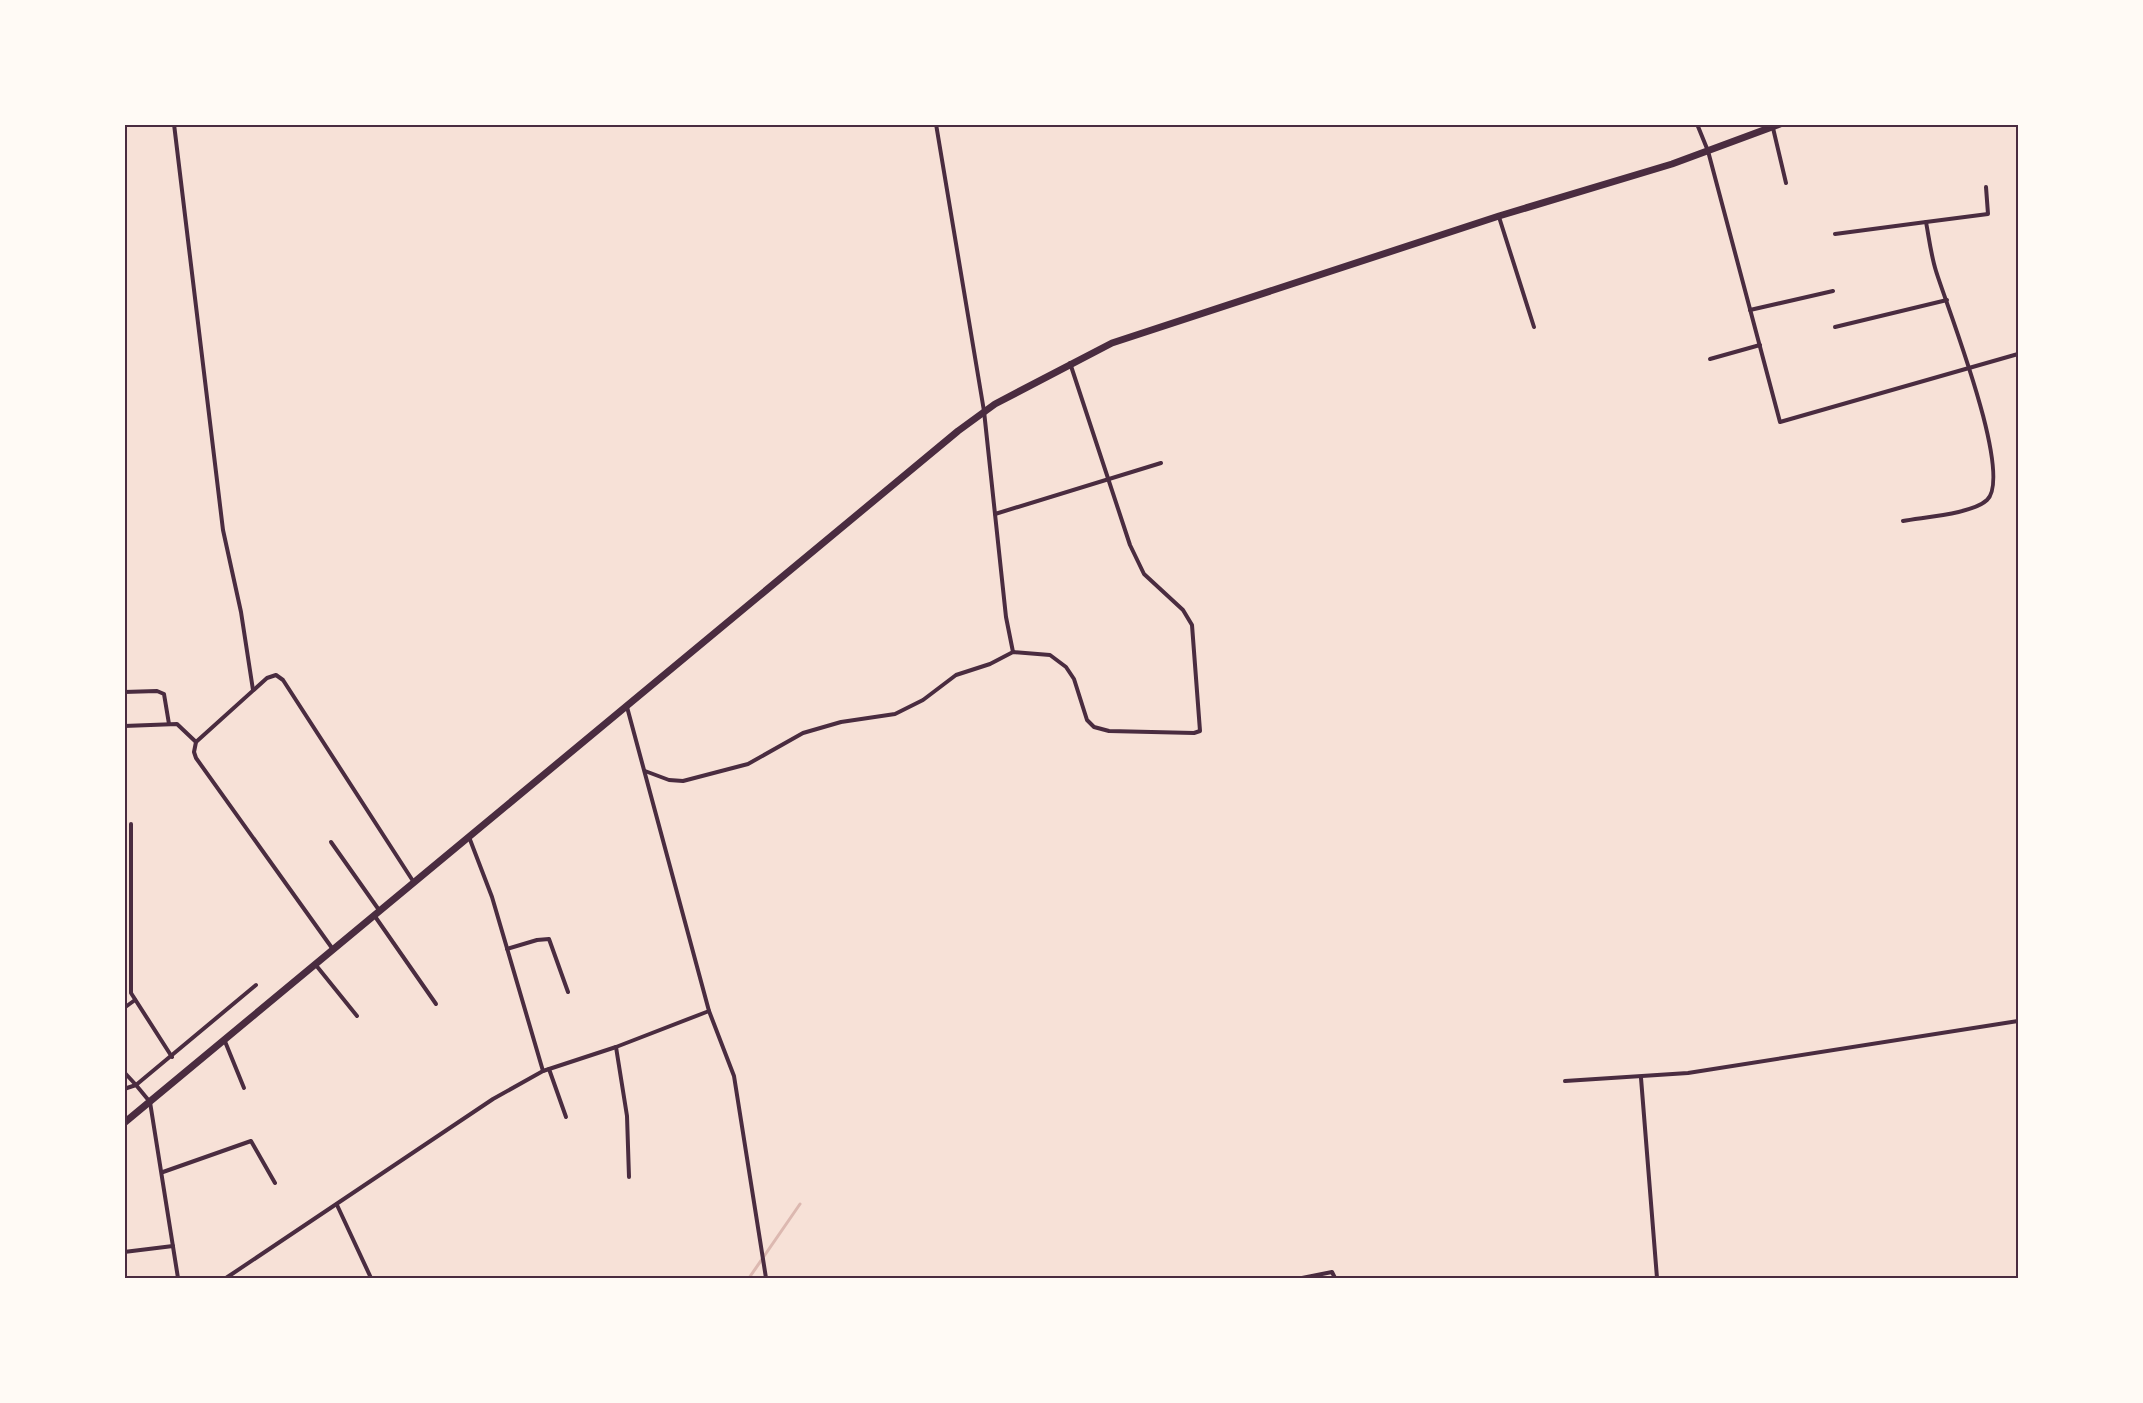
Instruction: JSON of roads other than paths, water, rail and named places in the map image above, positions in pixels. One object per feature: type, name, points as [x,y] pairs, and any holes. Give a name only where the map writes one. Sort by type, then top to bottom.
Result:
[{"type":"main road","points":[[124,1123],[412,881],[627,707],[984,411],[1070,363],[1112,343],[1499,216],[1708,151],[1777,126]]},
{"type":"street","points":[[174,124],[223,530],[253,690]]},
{"type":"street","points":[[936,124],[984,411],[1006,617],[1013,652]]},
{"type":"street","points":[[1697,124],[1708,151],[1781,423],[2019,354]]},
{"type":"street","points":[[1777,126],[1786,183]]},
{"type":"street","points":[[1835,234],[1988,214],[1986,187]]},
{"type":"street","points":[[1499,216],[1534,327]]},
{"type":"street","points":[[1903,521],[1976,507],[1990,495],[1995,473],[1970,369],[1937,273],[1926,222]]},
{"type":"street","points":[[1750,310],[1833,291]]},
{"type":"street","points":[[1835,327],[1947,300]]},
{"type":"street","points":[[1710,359],[1760,345]]},
{"type":"street","points":[[645,771],[669,780],[683,780],[748,764],[803,733],[841,722],[895,714],[922,700],[956,675],[990,664],[1013,652],[1050,656],[1066,668],[1074,679],[1087,720],[1095,727],[1109,731],[1194,734],[1200,731],[1192,625],[1183,610],[1144,574],[1130,545],[1070,363]]},
{"type":"street","points":[[995,514],[1161,463]]},
{"type":"street","points":[[332,948],[196,758],[194,752],[196,742],[272,675],[283,680],[412,881]]},
{"type":"street","points":[[124,692],[157,691],[164,694],[169,724]]},
{"type":"street","points":[[627,707],[710,1011],[734,1076],[766,1278]]},
{"type":"street","points":[[124,726],[180,725],[196,742]]},
{"type":"street","points":[[131,825],[130,983],[135,1000],[172,1057]]},
{"type":"street","points":[[468,835],[492,897],[543,1071]]},
{"type":"street","points":[[331,842],[436,1004]]},
{"type":"street","points":[[507,949],[537,940],[549,939],[568,992]]},
{"type":"street","points":[[314,964],[357,1016]]},
{"type":"street","points":[[124,1089],[136,1085],[172,1057],[256,986]]},
{"type":"street","points":[[124,1008],[135,1000]]},
{"type":"street","points":[[226,1278],[493,1099],[543,1071],[616,1047],[710,1011]]},
{"type":"street","points":[[1565,1081],[1641,1078],[1688,1073],[2019,1021]]},
{"type":"street","points":[[224,1039],[244,1088]]},
{"type":"street","points":[[616,1047],[627,1116],[629,1177]]},
{"type":"street","points":[[549,1069],[566,1117]]},
{"type":"street","points":[[124,1072],[150,1102],[163,1172],[178,1278]]},
{"type":"street","points":[[1641,1078],[1657,1278]]},
{"type":"street","points":[[163,1172],[249,1141],[258,1149],[275,1183]]},
{"type":"street","points":[[337,1205],[371,1278]]},
{"type":"street","points":[[124,1252],[173,1246]]},
{"type":"street","points":[[1302,1278],[1332,1272],[1335,1278]]},
{"type":"waterway","points":[[749,1278],[800,1204]]}]
